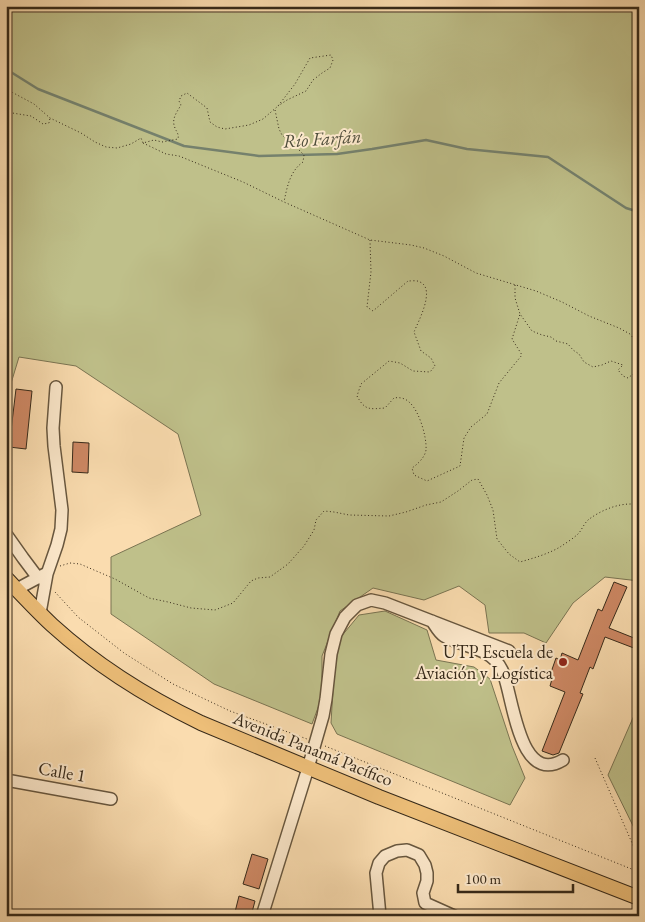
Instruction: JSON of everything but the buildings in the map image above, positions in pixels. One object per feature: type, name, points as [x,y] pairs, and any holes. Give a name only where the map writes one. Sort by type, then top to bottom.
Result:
[{"type":"main road","name":"Avenida Panamá Pacífico","points":[[6,578],[40,614],[81,650],[142,692],[174,710],[379,797],[639,898]]},
{"type":"street","points":[[40,614],[43,578],[57,545],[61,529],[62,510],[53,428],[56,387]]},
{"type":"street","points":[[6,534],[23,558],[43,578]]},
{"type":"street","points":[[16,589],[43,578]]},
{"type":"street","points":[[262,916],[316,742],[326,700],[331,654],[336,634],[345,617],[357,605],[371,600],[385,603],[509,651]]},
{"type":"street","points":[[432,622],[444,636],[484,652],[498,663],[503,672],[519,733],[528,752],[539,762],[545,764],[552,765],[563,760]]},
{"type":"street","name":"Calle 1","points":[[6,780],[111,799]]},
{"type":"street","points":[[380,916],[376,873],[379,863],[385,856],[397,851],[408,850],[419,855],[425,865],[427,873],[427,881],[423,893],[425,903],[454,916]]},
{"type":"path","points":[[143,143],[154,140],[162,142],[178,139],[179,134],[174,126],[174,120],[181,105],[179,101],[181,96],[187,93],[207,108],[210,122],[216,127],[225,130],[249,125],[263,119],[278,106],[295,84],[310,58],[331,55],[333,60],[330,68],[313,80],[306,91],[278,106]]},
{"type":"path","points":[[6,89],[34,104],[50,118],[106,147],[117,148],[131,144],[141,138],[143,143],[166,154],[179,156],[243,182],[370,240],[424,248],[476,273],[536,291],[619,328],[630,334],[639,345]]},
{"type":"path","points":[[275,109],[282,135],[304,155],[303,162],[298,165],[289,180],[284,202]]},
{"type":"path","points":[[6,112],[31,116],[43,124],[49,124],[50,118]]},
{"type":"path","points":[[370,240],[371,272],[368,306],[373,311],[408,280],[420,282],[425,287],[427,298],[414,332],[421,351],[431,358],[435,366],[430,372],[413,371],[400,363],[388,361],[361,384],[357,396],[361,404],[370,409],[385,408],[394,398],[400,398],[409,402],[418,414],[425,436],[426,451],[420,462],[412,468],[414,475],[427,481],[460,466],[464,438],[471,427],[487,414],[499,383],[522,355],[512,339],[520,314]]},
{"type":"path","points":[[515,285],[515,298],[520,314],[532,330],[551,337],[556,341],[568,344],[579,354],[584,362],[593,367],[611,361],[623,365],[618,370],[628,378],[637,371],[639,374]]},
{"type":"path","points":[[639,505],[624,504],[605,510],[587,521],[578,534],[562,546],[541,556],[520,562],[509,554],[498,539],[492,510],[487,495],[478,479],[472,480],[441,502],[389,516],[349,515],[324,511],[316,520],[314,530],[304,546],[288,564],[270,577],[251,581],[234,603],[215,610],[191,608],[149,598],[115,579],[80,564],[70,563],[60,566],[43,578],[78,617],[124,653],[173,684],[230,710],[316,742],[639,872]]},
{"type":"path","points":[[595,758],[639,859]]},
{"type":"green space","points":[[6,6],[639,6],[639,581],[605,577],[573,603],[546,643],[524,633],[489,633],[485,605],[459,586],[424,600],[373,588],[340,611],[322,656],[322,697],[312,724],[214,684],[111,614],[111,557],[201,515],[178,434],[76,366],[19,357],[6,400]]},
{"type":"green space","points":[[385,611],[427,630],[436,660],[474,667],[490,679],[512,746],[525,778],[510,805],[337,734],[331,723],[334,672],[340,638],[359,615]]},
{"type":"green space","points":[[639,704],[639,838],[608,775]]},
{"type":"waterway","name":"Río Farfán","points":[[6,69],[38,89],[184,146],[259,156],[337,154],[426,140],[467,149],[548,157],[626,208],[639,212]]},
{"type":"place","name":"UTP Escuela de Aviación y Logística","points":[[563,662]]}]
